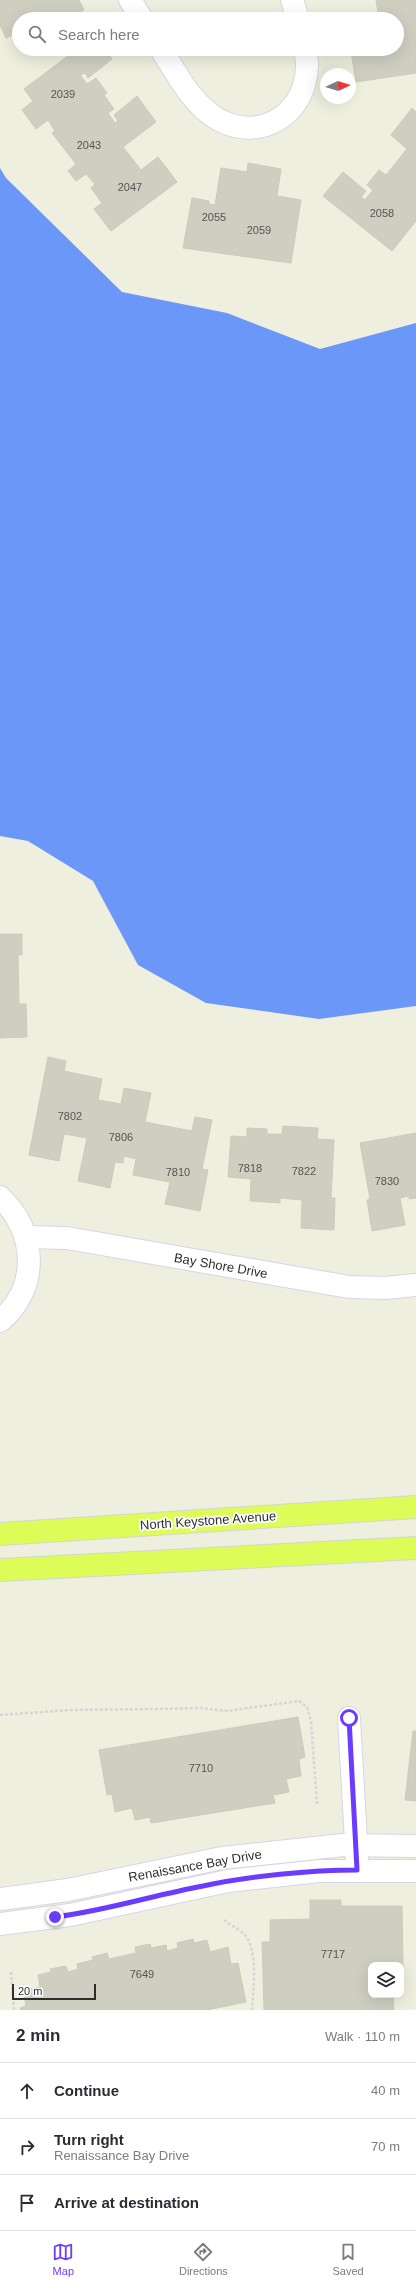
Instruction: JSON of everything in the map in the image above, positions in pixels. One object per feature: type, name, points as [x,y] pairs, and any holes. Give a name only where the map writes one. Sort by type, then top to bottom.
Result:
[{"type":"main road","name":"North Keystone Avenue","points":[[0,1534],[416,1507]]},
{"type":"main road","points":[[0,1570],[416,1548]]},
{"type":"street","points":[[130,0],[138,12]]},
{"type":"street","points":[[292,0],[296,12]]},
{"type":"street","points":[[166,56],[187,89],[202,106],[220,120],[246,127],[265,125],[279,119],[299,100],[308,75],[306,56]]},
{"type":"street","points":[[0,1197],[16,1215],[26,1238],[29,1256],[25,1285],[17,1302],[0,1321]]},
{"type":"street","name":"Bay Shore Drive","points":[[26,1238],[67,1238],[349,1287],[385,1288],[416,1284]]},
{"type":"street","points":[[349,1718],[357,1870]]},
{"type":"street","name":"Renaissance Bay Drive","points":[[0,1899],[68,1890],[222,1858],[318,1847],[356,1845],[416,1846]]},
{"type":"street","name":"Renaissance Bay Drive","points":[[0,1924],[77,1914],[228,1881],[319,1871],[416,1871]]},
{"type":"path","points":[[0,1715],[70,1710],[200,1708],[227,1711],[299,1701],[307,1707],[311,1722],[316,1804]]},
{"type":"path","points":[[224,1920],[244,1935],[252,1954],[256,1972],[252,2010]]},
{"type":"path","points":[[11,1972],[14,2010]]},
{"type":"water","points":[[0,168],[6,178],[122,292],[227,313],[320,349],[416,323],[416,1006],[319,1019],[206,1003],[138,965],[93,881],[28,841],[0,836]]},
{"type":"building","points":[[0,0],[79,0],[84,10],[80,12],[12,12],[12,35],[6,38],[0,25]]},
{"type":"building","points":[[376,0],[416,0],[416,73],[356,82],[356,68],[354,68],[352,56],[404,56],[404,12],[378,12]]},
{"type":"building","points":[[68,56],[110,56],[112,59],[88,78],[85,73],[80,75],[87,84],[96,78],[107,93],[104,95],[114,109],[108,113],[115,123],[118,121],[114,115],[137,96],[156,122],[123,147],[141,170],[158,157],[177,182],[111,231],[94,209],[102,203],[91,188],[95,184],[86,174],[76,181],[68,171],[76,164],[52,133],[55,131],[48,120],[36,129],[22,110],[33,101],[24,89]]},
{"type":"building","points":[[412,108],[416,112],[416,221],[392,251],[323,196],[343,172],[366,191],[361,197],[365,200],[373,190],[367,185],[379,170],[386,175],[407,149],[391,135]]},
{"type":"building","points":[[248,163],[281,169],[277,196],[301,200],[291,263],[183,248],[192,198],[209,201],[209,204],[215,205],[221,168],[247,172]]},
{"type":"building","points":[[0,934],[22,934],[22,955],[18,955],[19,1004],[26,1004],[27,1037],[0,1038]]},
{"type":"building","points":[[48,1057],[66,1061],[64,1071],[102,1079],[98,1100],[121,1104],[124,1088],[151,1093],[145,1122],[192,1131],[195,1117],[212,1120],[202,1169],[208,1170],[200,1211],[165,1204],[170,1182],[133,1175],[136,1159],[124,1156],[123,1163],[115,1162],[110,1188],[78,1181],[87,1138],[64,1134],[59,1161],[29,1155]]},
{"type":"building","points":[[283,1126],[318,1128],[317,1139],[334,1140],[331,1198],[335,1198],[334,1230],[301,1228],[302,1200],[280,1198],[280,1203],[250,1201],[251,1179],[228,1177],[231,1136],[247,1137],[247,1128],[267,1129],[267,1134],[282,1134]]},
{"type":"building","points":[[416,1133],[416,1198],[409,1199],[409,1196],[400,1198],[405,1225],[372,1231],[367,1200],[370,1199],[360,1143]]},
{"type":"building","points":[[298,1717],[305,1757],[299,1759],[301,1776],[286,1779],[289,1792],[273,1795],[275,1803],[151,1823],[150,1817],[135,1820],[132,1808],[115,1812],[112,1794],[107,1795],[99,1750]]},
{"type":"building","points":[[413,1731],[416,1731],[416,1801],[405,1800]]},
{"type":"building","points":[[310,1900],[341,1900],[341,1906],[402,1906],[403,1962],[368,1962],[368,1998],[393,1998],[394,2010],[264,2010],[262,1942],[270,1942],[270,1920],[310,1919]]},
{"type":"building","points":[[193,1939],[194,1943],[207,1940],[210,1952],[228,1947],[231,1964],[238,1963],[246,2002],[207,2010],[21,2010],[20,2008],[26,2006],[23,1990],[40,1987],[38,1975],[51,1972],[50,1969],[66,1966],[68,1972],[78,1969],[77,1964],[93,1960],[92,1957],[107,1953],[109,1959],[136,1953],[135,1947],[150,1944],[151,1948],[166,1945],[167,1951],[178,1948],[177,1943]]},
{"type":"route","points":[[55,1917],[106,1908],[228,1881],[319,1871],[357,1870],[349,1718]]}]
